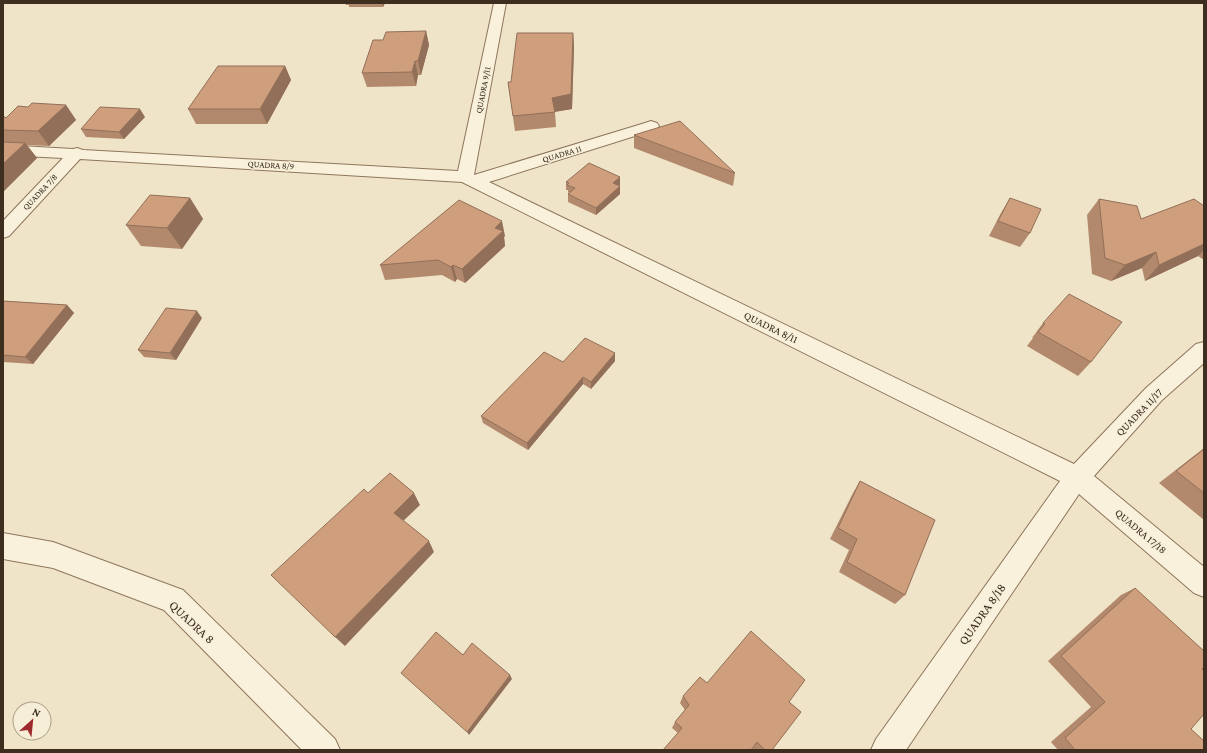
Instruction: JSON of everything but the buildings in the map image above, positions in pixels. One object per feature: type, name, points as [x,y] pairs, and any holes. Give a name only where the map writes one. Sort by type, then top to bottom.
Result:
[{"type":"street","name":"QUADRA 9/11","points":[[469,179],[500,3]]},
{"type":"street","name":"QUADRA 11","points":[[469,179],[651,126]]},
{"type":"street","name":"QUADRA 8/9","points":[[3,150],[77,153],[469,179]]},
{"type":"street","name":"QUADRA 7/8","points":[[3,232],[77,153]]},
{"type":"street","name":"QUADRA 8/11","points":[[469,179],[1077,477]]},
{"type":"street","name":"QUADRA 11/17","points":[[1077,477],[1154,394],[1204,350]]},
{"type":"street","name":"QUADRA 17/18","points":[[1077,477],[1204,584]]},
{"type":"street","name":"QUADRA 8/18","points":[[887,750],[1077,477]]},
{"type":"street","name":"QUADRA 8","points":[[3,546],[53,555],[173,600],[324,750]]}]
